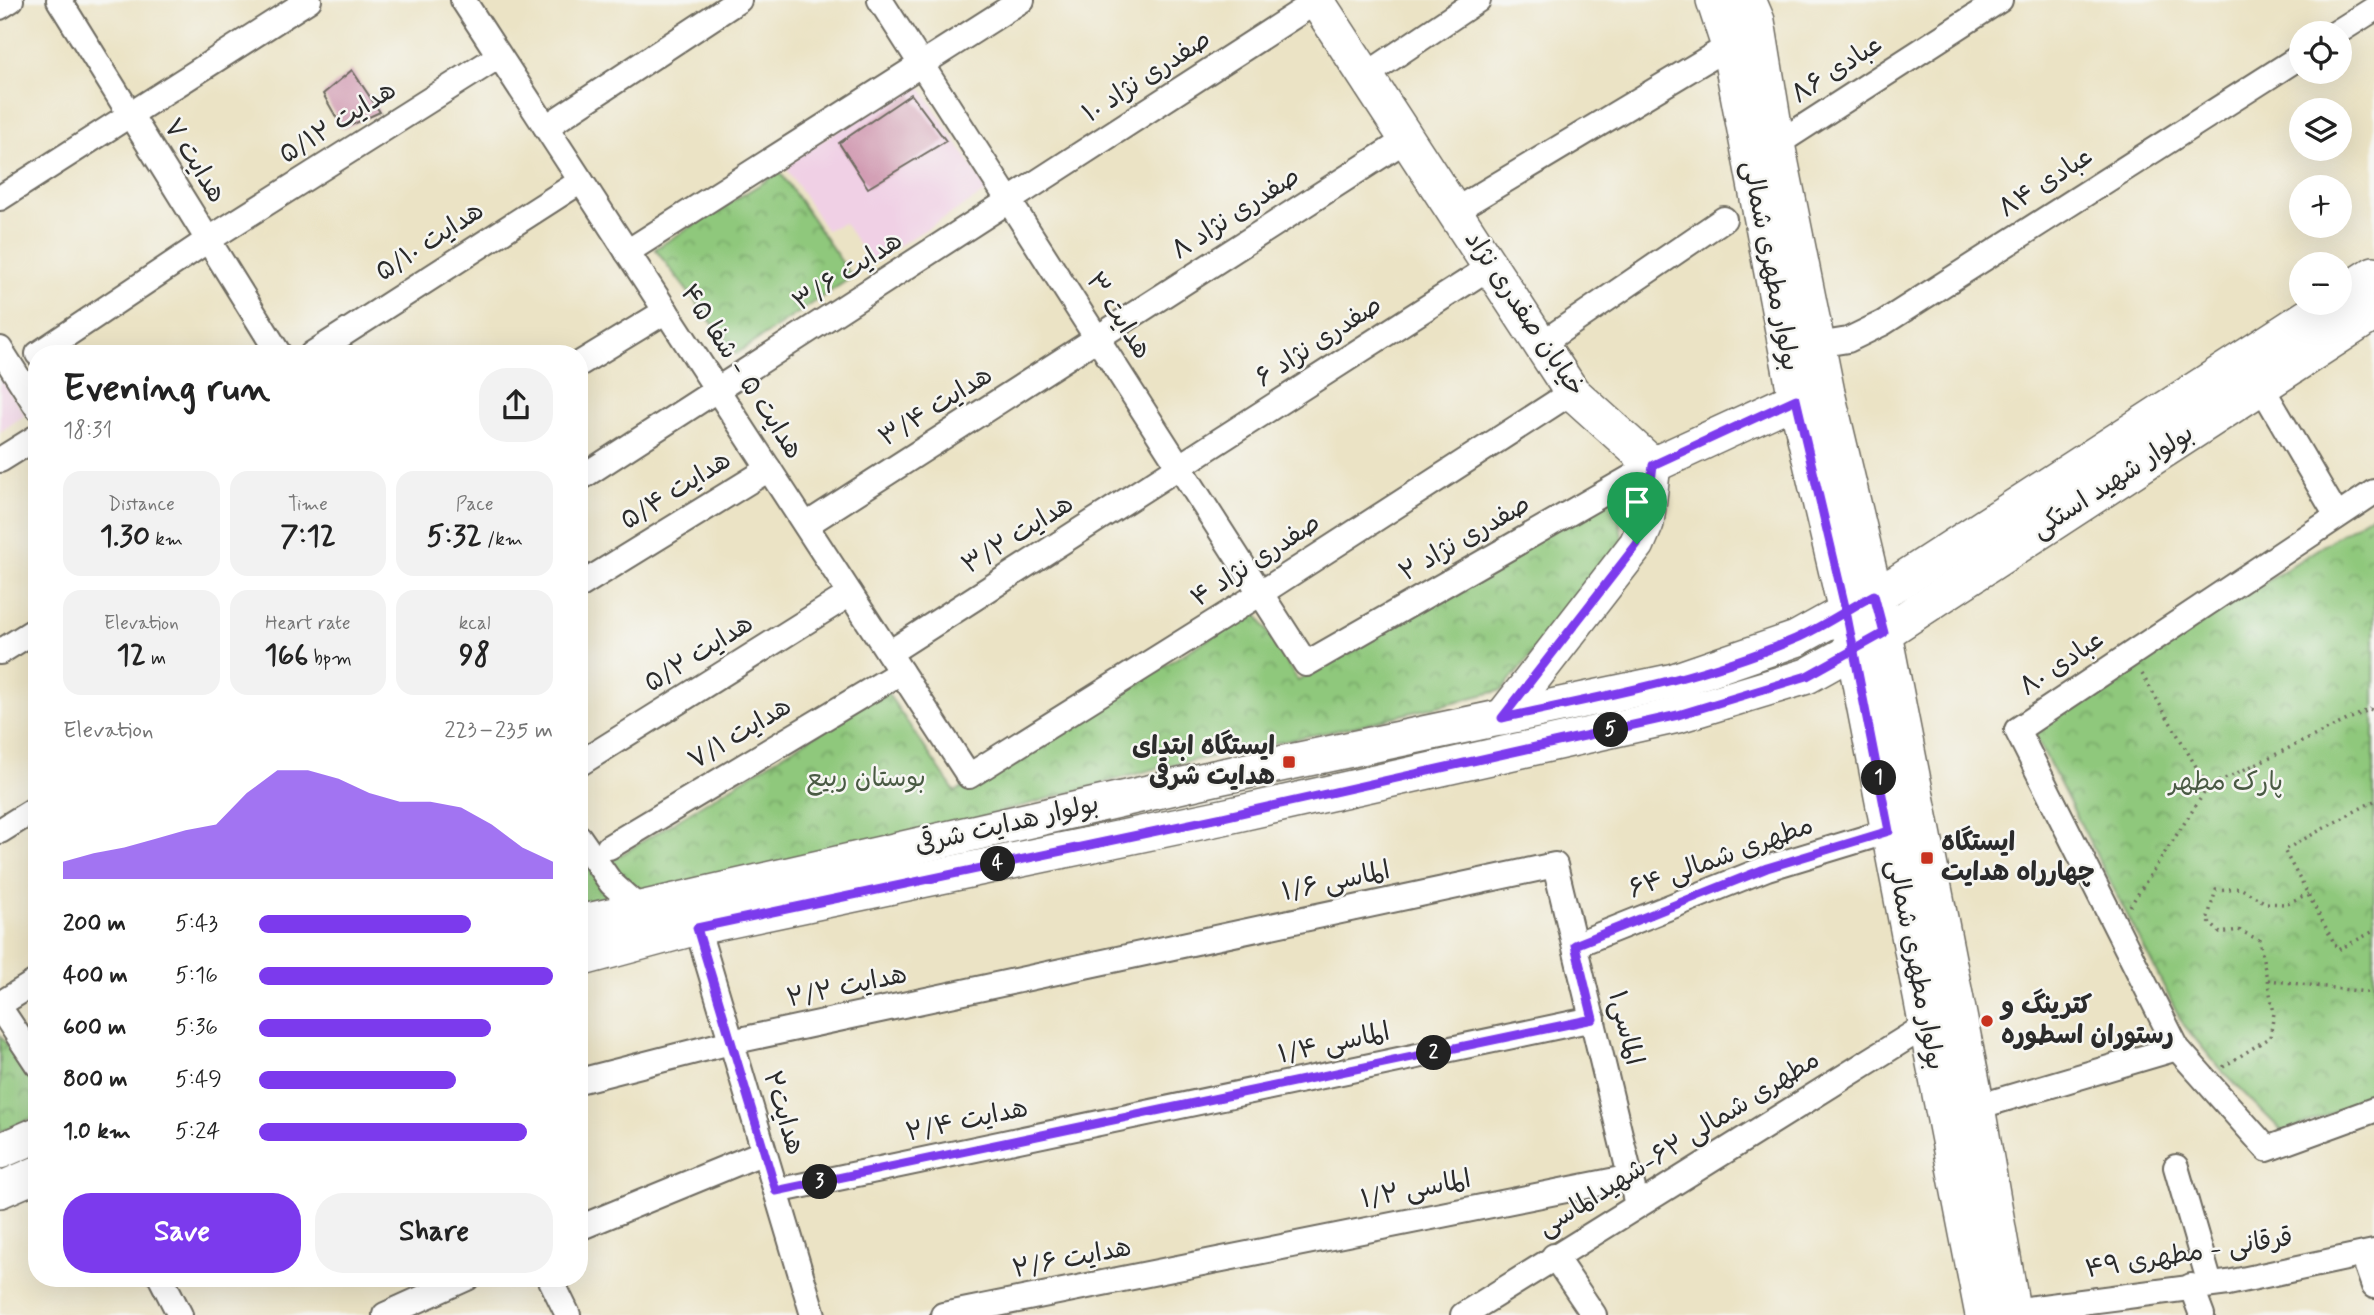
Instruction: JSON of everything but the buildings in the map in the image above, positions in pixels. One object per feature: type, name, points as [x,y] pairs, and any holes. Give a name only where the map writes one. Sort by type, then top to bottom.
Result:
[{"type":"main road","name":"بولوار مطهری شمالی","points":[[1714,0],[1729,46],[1860,603],[1854,653],[1927,1025],[1994,1314]]},
{"type":"main road","name":"بولوار مطهری شمالی","points":[[1748,0],[1757,21],[1777,144],[1817,345],[1811,396]]},
{"type":"main road","name":"خیابان صفدری نژاد","points":[[1316,1],[1572,392],[1653,465]]},
{"type":"main road","points":[[2352,288],[2374,274]]},
{"type":"main road","name":"بولوار شهید استکی","points":[[1854,653],[2374,313]]},
{"type":"main road","name":"بولوار شهید استکی","points":[[1860,603],[2310,315]]},
{"type":"main road","points":[[1502,718],[1637,544],[1646,523],[1653,465],[1811,396]]},
{"type":"main road","name":"بولوار مطهری شمالی","points":[[1860,603],[1884,633],[1977,1107],[1994,1314]]},
{"type":"main road","name":"بولوار هدایت شرقی","points":[[588,921],[1214,778],[1674,681],[1796,639],[1860,603]]},
{"type":"main road","name":"بولوار هدایت شرقی","points":[[588,957],[697,928],[1223,817],[1678,715],[1807,676],[1854,653]]},
{"type":"main road","points":[[0,1151],[28,1139]]},
{"type":"main road","points":[[0,1190],[28,1178]]},
{"type":"street","points":[[0,7],[11,0]]},
{"type":"street","name":"هدایت ۷","points":[[59,0],[273,345]]},
{"type":"street","points":[[0,198],[309,0]]},
{"type":"street","name":"هدایت ۵ - شفا ۴۵","points":[[463,0],[970,776]]},
{"type":"street","points":[[546,127],[738,0]]},
{"type":"street","name":"هدایت ۳","points":[[880,0],[1306,664]]},
{"type":"street","points":[[627,252],[1022,0]]},
{"type":"street","points":[[1365,76],[1478,0]]},
{"type":"street","name":"عبادی ۸۶","points":[[1777,144],[2000,0]]},
{"type":"street","name":"صفدری نژاد ۱۰","points":[[1010,202],[1316,1]]},
{"type":"street","points":[[2352,23],[2374,9]]},
{"type":"street","points":[[1454,211],[1729,46]]},
{"type":"street","name":"هدایت ۵/۱۲","points":[[50,345],[208,240],[499,56]]},
{"type":"street","name":"عبادی ۸۴","points":[[1817,345],[1848,340],[1883,323],[2289,64]]},
{"type":"street","name":"صفدری نژاد ۸","points":[[1098,339],[1407,139]]},
{"type":"street","name":"هدایت ۵/۱۰","points":[[326,345],[581,181]]},
{"type":"street","name":"هدایت ۳/۶","points":[[588,473],[1010,202]]},
{"type":"street","points":[[1541,344],[1724,219]]},
{"type":"street","name":"صفدری نژاد ۶","points":[[1180,467],[1490,267]]},
{"type":"street","points":[[588,359],[666,311]]},
{"type":"street","name":"هدایت ۳/۴","points":[[806,525],[1098,339]]},
{"type":"street","points":[[0,349],[28,393]]},
{"type":"street","name":"هدایت ۵/۱۲","points":[[13,370],[28,360]]},
{"type":"street","points":[[2260,386],[2337,516]]},
{"type":"street","name":"صفدری نژاد ۴","points":[[970,776],[1261,593],[1572,392]]},
{"type":"street","points":[[0,460],[28,442]]},
{"type":"street","name":"صفدری نژاد ۲","points":[[1306,664],[1653,465]]},
{"type":"street","name":"هدایت ۳/۲","points":[[895,662],[1180,467]]},
{"type":"street","name":"هدایت ۵/۴","points":[[588,580],[769,469]]},
{"type":"street","name":"عبادی ۸۰","points":[[2374,492],[2017,730],[2177,1048],[2267,1149],[2374,1110]]},
{"type":"street","name":"هدایت ۵/۲","points":[[588,758],[850,594]]},
{"type":"street","points":[[0,652],[28,635]]},
{"type":"street","name":"هدایت ۷/۱","points":[[593,847],[895,662]]},
{"type":"street","points":[[0,831],[28,814]]},
{"type":"street","name":"مطهری شمالی ۶۴","points":[[1575,945],[1767,868],[1889,831]]},
{"type":"street","points":[[593,847],[611,883],[639,908]]},
{"type":"street","points":[[588,918],[597,887],[593,847]]},
{"type":"street","name":"الماسی۱","points":[[1555,865],[1637,1205]]},
{"type":"street","name":"الماسی ۱/۶","points":[[1129,956],[1555,865]]},
{"type":"street","name":"هدایت۲","points":[[697,928],[813,1315]]},
{"type":"street","name":"هدایت ۲/۲","points":[[588,1080],[731,1042],[1129,956]]},
{"type":"street","points":[[28,987],[0,1006],[28,1050]]},
{"type":"street","name":"الماسی ۱/۴","points":[[1169,1109],[1593,1019]]},
{"type":"street","name":"مطهری شمالی ۶۲-شهیدالماسی","points":[[1463,1315],[1927,1025]]},
{"type":"street","points":[[1977,1107],[2177,1048]]},
{"type":"street","name":"هدایت ۲/۴","points":[[776,1191],[1169,1109]]},
{"type":"street","points":[[588,1224],[764,1152]]},
{"type":"street","points":[[2176,1167],[2200,1285],[2202,1315]]},
{"type":"street","name":"الماسی ۱/۲","points":[[1213,1261],[1631,1177]]},
{"type":"street","points":[[2368,1253],[2374,1286]]},
{"type":"street","name":"قرقانی - مطهری ۴۹","points":[[1994,1314],[2200,1285],[2368,1253]]},
{"type":"street","points":[[1554,1256],[1594,1315]]},
{"type":"street","name":"هدایت ۲/۶","points":[[943,1315],[1213,1261]]},
{"type":"street","points":[[166,1287],[180,1315]]},
{"type":"street","points":[[385,1315],[447,1287]]},
{"type":"street","points":[[554,1287],[568,1315]]},
{"type":"path","points":[[2130,654],[2208,787]]},
{"type":"path","points":[[2116,927],[2208,787],[2370,709],[2374,711]]},
{"type":"path","points":[[2374,801],[2284,849],[2338,950],[2374,931]]},
{"type":"path","points":[[2205,1079],[2270,1037],[2274,1013],[2259,940],[2239,930],[2220,933],[2207,920],[2217,890],[2240,887],[2266,903],[2285,904],[2308,894]]},
{"type":"path","points":[[2267,980],[2374,993]]},
{"type":"shaded area","points":[[916,80],[988,191],[871,263],[844,223],[826,230],[784,165]]},
{"type":"shaded area","points":[[0,377],[25,415],[0,432]]},
{"type":"green space","points":[[780,172],[852,277],[736,354],[655,249]]},
{"type":"green space","name":"بوستان ربیع","points":[[1616,493],[1623,545],[1502,690],[1361,725],[1161,767],[915,836],[588,907],[588,855],[611,861],[886,691],[955,792],[1255,611],[1298,681]]},
{"type":"green space","name":"پارک مطهر","points":[[2374,513],[2374,1097],[2283,1132],[2220,1069],[2183,1024],[2033,731]]},
{"type":"green space","points":[[0,1035],[28,1074],[28,1120],[0,1132]]},
{"type":"place","name":"ایستگاه ابتدای هدایت شرقی","points":[[1289,762]]},
{"type":"place","name":"ایستگاه چهارراه هدایت","points":[[1927,858]]},
{"type":"place","name":"کترینگ و رستوران اسطوره","points":[[1987,1021]]},
{"type":"route","points":[[1637,544],[1502,718],[1674,681],[1796,639],[1846,611],[1874,595],[1884,633],[1854,653],[1807,676],[1678,715],[1223,817],[697,928],[776,1191],[1593,1019],[1575,945],[1767,868],[1889,831],[1854,653],[1846,611],[1796,399],[1653,465],[1646,523],[1637,544]]}]
